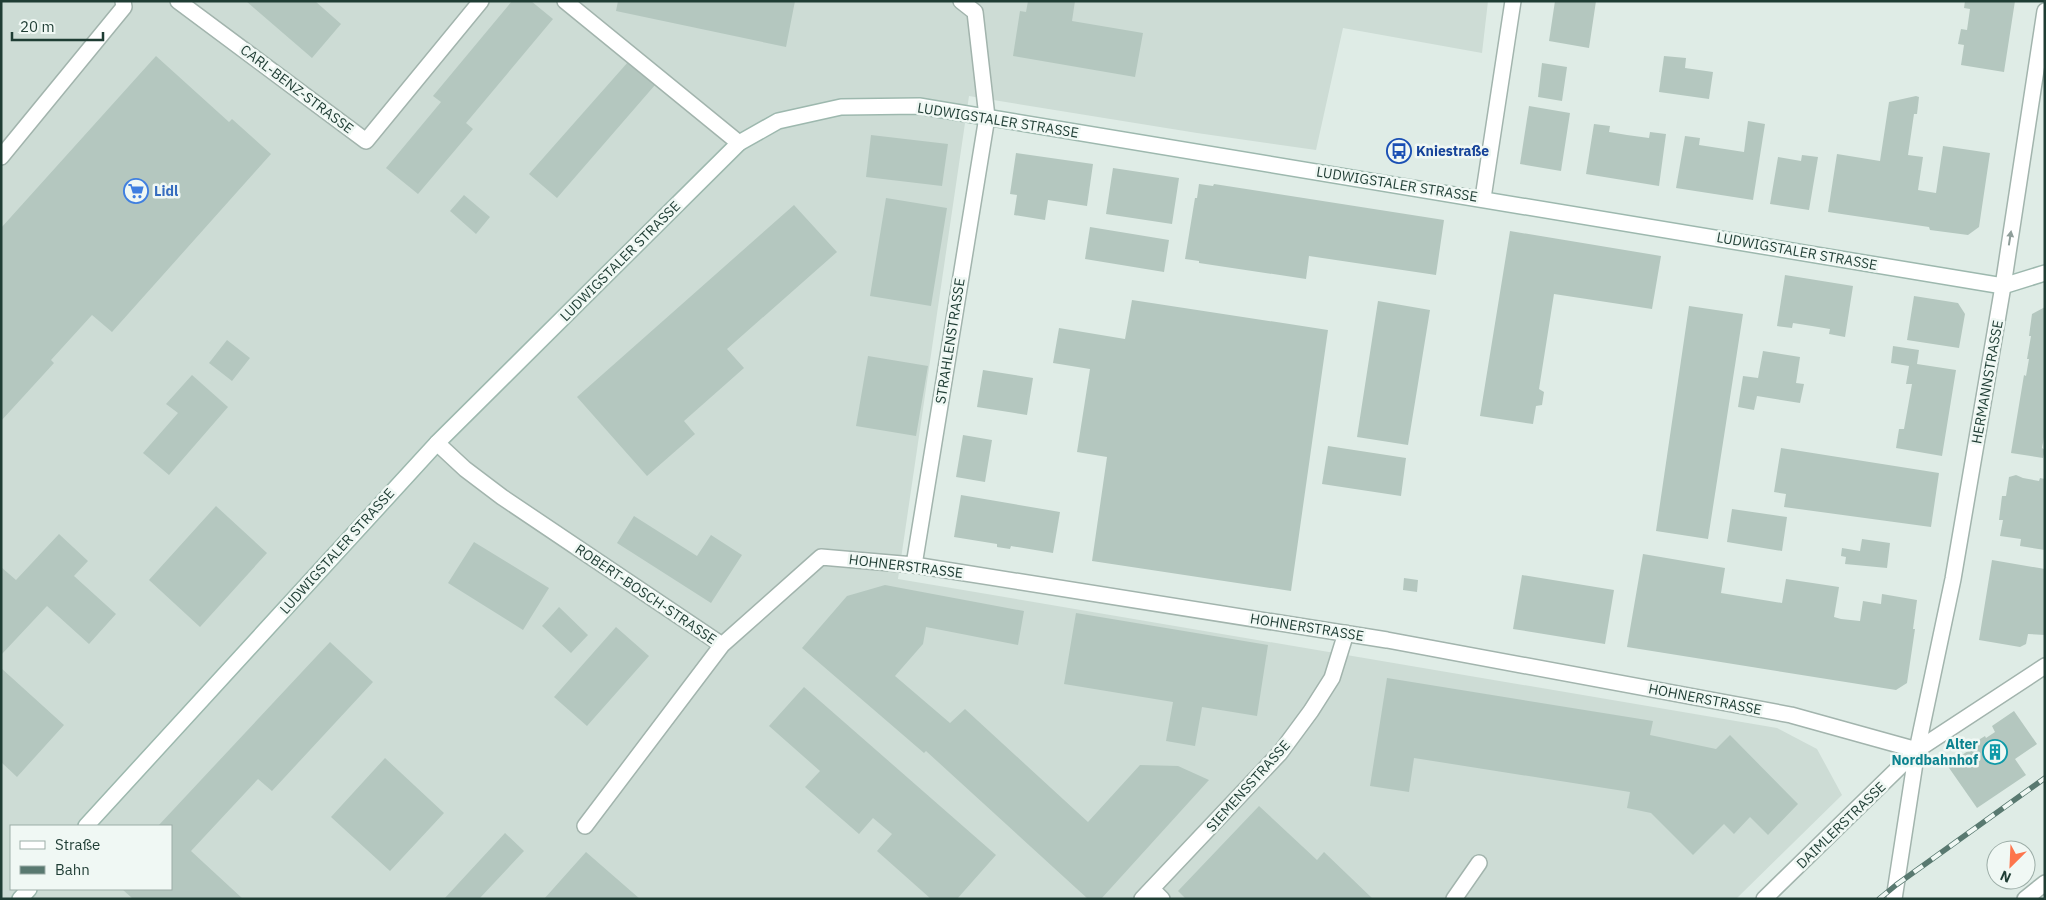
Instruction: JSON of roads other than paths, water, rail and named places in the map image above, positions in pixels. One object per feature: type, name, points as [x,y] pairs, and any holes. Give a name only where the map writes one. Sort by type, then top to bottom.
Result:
[{"type":"street","points":[[1,157],[124,7],[123,1]]},
{"type":"street","name":"CARL-BENZ-STRASSE","points":[[178,1],[366,141],[481,1]]},
{"type":"street","points":[[565,1],[739,143]]},
{"type":"street","points":[[961,1],[977,6]]},
{"type":"street","points":[[1482,198],[1513,1]]},
{"type":"street","name":"STRAHLENSTRASSE","points":[[914,565],[987,117],[977,6]]},
{"type":"street","name":"HERMANNSTRASSE","points":[[1894,899],[1917,750],[1953,579],[2003,286],[2045,11]]},
{"type":"street","name":"LUDWIGSTALER STRASSE","points":[[87,825],[437,442],[739,143],[778,121],[842,107],[919,106],[2003,286],[2045,274]]},
{"type":"street","name":"ROBERT-BOSCH-STRASSE","points":[[437,442],[465,469],[502,497],[722,645],[585,826]]},
{"type":"street","name":"HOHNERSTRASSE","points":[[722,645],[821,557],[914,565],[1346,633],[1791,715],[1917,750]]},
{"type":"street","name":"SIEMENSSTRASSE","points":[[1152,895],[1280,753],[1311,711],[1332,678],[1346,633]]},
{"type":"street","name":"DAIMLERSTRASSE","points":[[1764,899],[1917,750],[2045,666]]},
{"type":"street","points":[[1454,899],[1479,863]]},
{"type":"street","points":[[2025,899],[2045,883]]},
{"type":"railway","points":[[1879,899],[2045,778]]},
{"type":"place","name":"Kniestraße","points":[[1399,151]]},
{"type":"place","name":"Lidl","points":[[136,191]]},
{"type":"place","name":"Alter Nordbahnhof","points":[[1995,752]]}]
